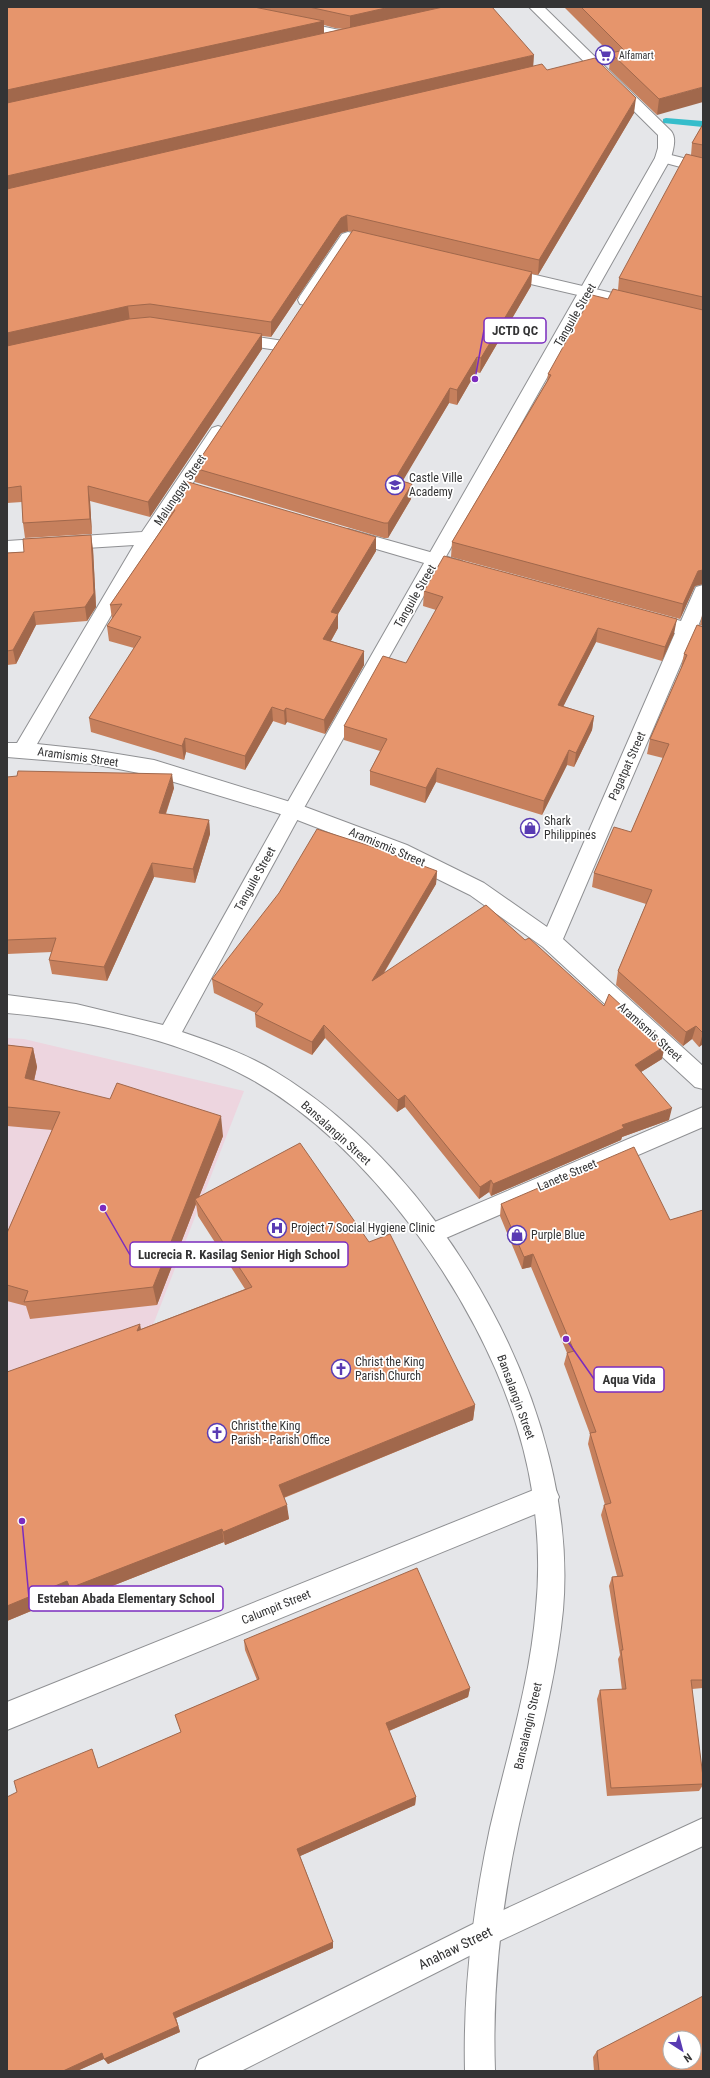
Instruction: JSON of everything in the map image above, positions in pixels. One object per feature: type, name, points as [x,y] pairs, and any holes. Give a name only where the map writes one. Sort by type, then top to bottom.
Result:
[{"type":"street","points":[[536,7],[666,134],[664,158],[703,168]]},
{"type":"street","points":[[282,22],[349,36]]},
{"type":"street","points":[[318,43],[364,33]]},
{"type":"street","points":[[576,66],[592,62]]},
{"type":"street","name":"Tanguile Street","points":[[168,1036],[293,810],[664,158]]},
{"type":"street","points":[[298,313],[348,237],[394,247]]},
{"type":"street","points":[[487,269],[657,309]]},
{"type":"street","points":[[217,336],[277,345]]},
{"type":"street","name":"Malunggay Street","points":[[15,750],[148,538],[189,488],[229,416]]},
{"type":"street","points":[[331,530],[473,571]]},
{"type":"street","points":[[7,547],[148,538]]},
{"type":"street","name":"Pagatpat Street","points":[[550,941],[695,632],[703,592]]},
{"type":"street","points":[[626,613],[695,632]]},
{"type":"street","name":"Aramismis Street","points":[[15,750],[93,757],[154,768],[293,810],[400,851],[477,889],[550,941],[703,1080]]},
{"type":"street","name":"Bansalangin Street","points":[[7,1004],[85,1014],[138,1026],[224,1055],[274,1081],[314,1111],[355,1147],[397,1190],[431,1234],[462,1278],[501,1354],[530,1430],[546,1497],[551,1576],[544,1652],[504,1827],[485,1933],[479,2042],[480,2071]]},
{"type":"street","name":"Lanete Street","points":[[431,1234],[703,1117]]},
{"type":"street","name":"Calumpit Street","points":[[7,1716],[546,1497]]},
{"type":"street","name":"Anahaw Street","points":[[210,2071],[485,1933],[703,1832]]},
{"type":"shaded area","points":[[7,1038],[24,1039],[244,1091],[153,1325],[7,1372]]},
{"type":"building","points":[[7,7],[254,7],[324,21],[7,90]]},
{"type":"building","points":[[309,7],[390,7],[350,16]]},
{"type":"building","points":[[443,7],[492,7],[534,55],[7,176],[7,103]]},
{"type":"building","points":[[581,7],[703,7],[703,87],[659,99],[611,53],[624,50]]},
{"type":"building","points":[[595,58],[636,98],[539,260],[347,215],[341,218],[271,322],[150,304],[128,306],[7,333],[7,189],[542,64],[547,70]]},
{"type":"building","points":[[703,124],[703,145],[692,143]]},
{"type":"building","points":[[686,154],[703,158],[703,297],[619,278]]},
{"type":"building","points":[[353,230],[532,272],[481,358],[477,357],[457,390],[450,388],[395,479],[412,484],[388,523],[194,468]]},
{"type":"building","points":[[613,289],[703,310],[703,570],[698,571],[683,604],[452,542],[551,375],[548,374],[592,295],[608,299]]},
{"type":"building","points":[[150,317],[262,334],[148,502],[88,486],[90,519],[23,523],[21,486],[7,488],[7,346],[129,319]]},
{"type":"building","points":[[185,481],[376,537],[331,612],[338,614],[323,639],[364,651],[324,720],[286,708],[284,711],[272,707],[245,756],[185,738],[182,746],[89,718],[141,637],[107,626],[122,604],[110,605],[175,510],[167,508]]},
{"type":"building","points":[[91,535],[94,593],[85,607],[34,612],[13,650],[7,651],[7,553],[24,552],[23,539]]},
{"type":"building","points":[[444,556],[677,619],[665,647],[598,628],[558,705],[594,716],[576,753],[569,750],[544,801],[437,768],[426,788],[370,771],[387,739],[344,726],[383,656],[406,663],[443,597],[424,591]]},
{"type":"building","points":[[697,625],[703,627],[703,1033],[696,1026],[686,1032],[618,971],[652,890],[594,873],[614,827],[631,832],[669,744],[650,739],[687,655],[684,654]]},
{"type":"building","points":[[18,771],[172,774],[159,813],[209,820],[193,869],[152,863],[104,967],[49,960],[56,938],[7,940],[7,777],[17,776]]},
{"type":"building","points":[[317,829],[370,846],[437,871],[372,981],[486,905],[525,940],[529,938],[604,1006],[609,994],[665,1046],[635,1065],[672,1108],[622,1125],[624,1128],[493,1184],[491,1180],[480,1187],[405,1095],[398,1100],[324,1025],[312,1042],[255,1014],[263,1004],[212,979],[279,893]]},
{"type":"building","points":[[7,1045],[33,1048],[25,1078],[110,1099],[117,1083],[221,1116],[153,1287],[24,1302],[28,1291],[7,1285],[7,1233],[60,1112],[7,1107]]},
{"type":"building","points":[[300,1143],[369,1242],[390,1234],[475,1405],[279,1485],[287,1505],[223,1532],[222,1529],[70,1588],[67,1581],[7,1606],[7,1372],[140,1324],[137,1331],[252,1287],[195,1199]]},
{"type":"building","points":[[634,1147],[670,1220],[703,1210],[703,1680],[691,1680],[703,1784],[611,1788],[600,1690],[626,1689],[621,1650],[623,1650],[612,1577],[623,1576],[604,1505],[611,1503],[590,1433],[596,1432],[567,1353],[574,1351],[533,1254],[524,1257],[501,1204]]},
{"type":"building","points":[[417,1568],[470,1688],[386,1723],[416,1797],[297,1849],[333,1942],[173,2013],[178,2026],[104,2059],[102,2053],[63,2071],[7,2071],[7,1797],[17,1792],[14,1781],[92,1749],[98,1768],[181,1732],[175,1715],[259,1679],[244,1640]]},
{"type":"building","points":[[703,1996],[703,2071],[599,2071],[597,2051]]},
{"type":"waterway","points":[[666,121],[703,124]]},
{"type":"place","name":"Alfamart","points":[[605,55]]},
{"type":"place","name":"JCTD QC","points":[[475,379]]},
{"type":"place","name":"Castle Ville Academy","points":[[395,485]]},
{"type":"place","name":"Shark Philippines","points":[[530,828]]},
{"type":"place","name":"Lucrecia R. Kasilag Senior High School","points":[[103,1208]]},
{"type":"place","name":"Project 7 Social Hygiene Clinic","points":[[277,1228]]},
{"type":"place","name":"Purple Blue","points":[[517,1235]]},
{"type":"place","name":"Aqua Vida","points":[[566,1339]]},
{"type":"place","name":"Christ the King Parish Church","points":[[341,1369]]},
{"type":"place","name":"Christ the King Parish - Parish Office","points":[[217,1433]]},
{"type":"place","name":"Esteban Abada Elementary School","points":[[22,1521]]}]
